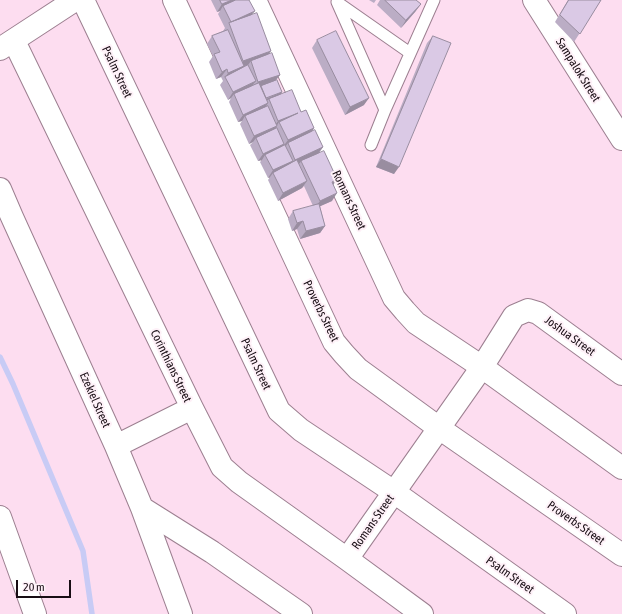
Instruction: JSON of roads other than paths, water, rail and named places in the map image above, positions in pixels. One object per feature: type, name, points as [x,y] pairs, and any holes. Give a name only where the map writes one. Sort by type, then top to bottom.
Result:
[{"type":"street","points":[[7,45],[74,0]]},
{"type":"street","name":"Psalm Street","points":[[83,0],[279,411],[301,430],[394,492],[565,614]]},
{"type":"street","name":"Proverbs Street","points":[[174,0],[334,342],[358,369],[439,428],[622,555]]},
{"type":"street","name":"Romans Street","points":[[255,0],[394,298],[416,323],[482,367],[622,468]]},
{"type":"street","name":"Sampalok Street","points":[[534,0],[622,139]]},
{"type":"street","name":"Corinthians Street","points":[[7,45],[222,467],[239,482],[347,558],[422,614]]},
{"type":"street","name":"Ezekiel Street","points":[[0,189],[6,221],[116,446],[142,508],[181,614]]},
{"type":"street","name":"Joshua Street","points":[[514,316],[528,310],[538,313],[622,374]]},
{"type":"street","name":"Romans Street","points":[[347,558],[482,367],[514,316]]},
{"type":"street","points":[[116,446],[192,408]]},
{"type":"street","points":[[142,508],[212,552],[301,614]]},
{"type":"street","points":[[0,517],[34,614]]},
{"type":"lane","points":[[371,145],[384,110],[434,0]]},
{"type":"lane","points":[[336,1],[410,53]]},
{"type":"lane","points":[[336,1],[384,110]]},
{"type":"waterway","points":[[0,357],[13,384],[83,551],[92,614]]}]
